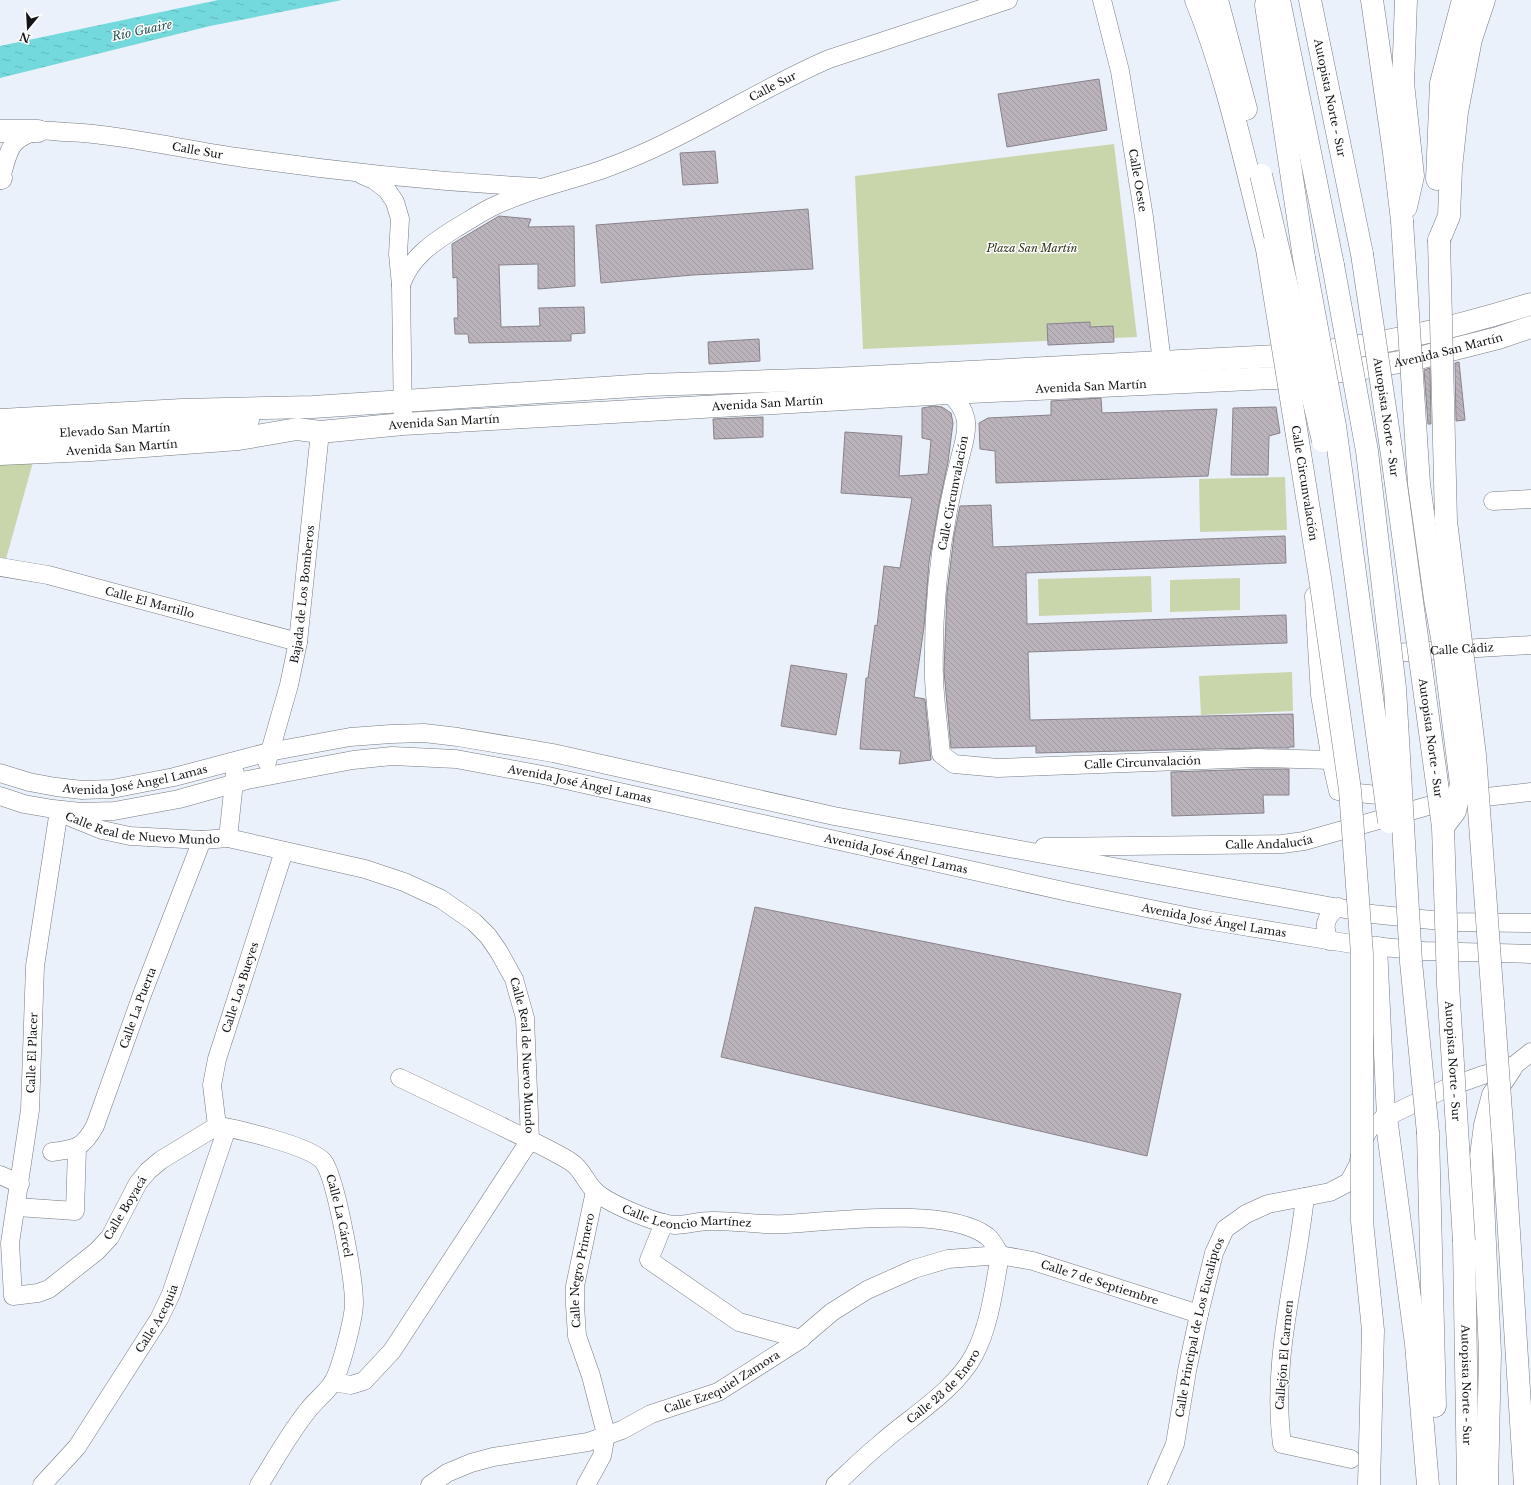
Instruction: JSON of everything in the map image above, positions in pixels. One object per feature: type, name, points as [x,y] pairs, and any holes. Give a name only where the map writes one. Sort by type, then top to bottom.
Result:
[{"type":"main road","points":[[1196,0],[1204,21],[1235,123],[1267,249]]},
{"type":"main road","points":[[1217,0],[1261,175],[1320,427],[1361,613]]},
{"type":"main road","points":[[1265,0],[1304,258],[1335,426],[1394,852],[1411,962]]},
{"type":"main road","points":[[1279,0],[1333,265],[1367,450],[1395,688],[1411,962],[1428,1133],[1436,1485]]},
{"type":"main road","name":"Autopista Norte - Sur","points":[[1310,0],[1362,254],[1392,455],[1442,827],[1448,984],[1464,1241],[1468,1485]]},
{"type":"main road","points":[[1372,0],[1402,221],[1419,484],[1435,600],[1444,649],[1461,784],[1455,811],[1442,827]]},
{"type":"main road","points":[[1402,221],[1413,176],[1403,83],[1406,0]]},
{"type":"main road","points":[[1463,0],[1441,83],[1437,159],[1446,521],[1475,755],[1504,1153],[1525,1485]]},
{"type":"main road","points":[[1439,240],[1449,216],[1451,168],[1457,112],[1470,39],[1484,0]]},
{"type":"main road","points":[[0,131],[38,131]]},
{"type":"main road","points":[[1261,175],[1259,193],[1267,249],[1320,578],[1350,790],[1362,954],[1362,1221],[1373,1330],[1370,1485]]},
{"type":"main road","name":"Avenida San Martín","points":[[0,420],[186,410],[402,402],[648,385],[833,379],[1295,355],[1361,347],[1442,330],[1531,304]]},
{"type":"main road","name":"Avenida San Martín","points":[[0,454],[91,450],[232,440],[297,429],[320,432],[403,424],[949,393],[1296,377],[1411,360],[1491,340],[1531,327]]},
{"type":"main road","points":[[230,424],[313,406]]},
{"type":"main road","points":[[230,424],[297,429]]},
{"type":"main road","name":"Elevado San Martín","points":[[0,436],[230,424]]},
{"type":"main road","points":[[1487,1485],[1490,1353],[1481,1156],[1485,1125],[1493,1095],[1511,1068]]},
{"type":"main road","points":[[1386,1117],[1416,1344],[1428,1485]]},
{"type":"street","name":"Calle Sur","points":[[401,285],[405,273],[411,263],[422,252],[446,235],[493,206],[545,187],[602,170],[663,144],[801,71],[829,59],[1008,0]]},
{"type":"street","name":"Calle Oeste","points":[[1102,0],[1120,71],[1124,94],[1144,217],[1162,362]]},
{"type":"street","name":"Calle Sur","points":[[38,131],[89,133],[243,158],[356,172],[478,184],[545,187]]},
{"type":"street","points":[[0,178],[12,144],[19,138],[38,131]]},
{"type":"street","name":"Calle Sur","points":[[356,172],[374,180],[387,190],[395,202],[400,219],[398,254],[401,285],[403,424]]},
{"type":"street","name":"Calle Circunvalación","points":[[949,393],[964,409],[966,421],[965,438],[952,487],[937,576],[934,678],[941,754],[954,764],[998,768],[1257,758],[1331,760],[1320,695],[1317,664],[1311,521],[1292,387],[1296,377]]},
{"type":"street","name":"Bajada de Los Bomberos","points":[[269,752],[290,685],[298,642],[320,432]]},
{"type":"street","points":[[1493,501],[1531,499]]},
{"type":"street","name":"Calle El Martillo","points":[[0,567],[48,575],[298,642]]},
{"type":"street","name":"Calle Cádiz","points":[[1392,653],[1531,645]]},
{"type":"street","name":"Avenida José Ángel Lamas","points":[[269,752],[350,737],[390,734],[424,734],[458,737],[552,754],[834,816],[1372,914],[1443,921],[1531,923]]},
{"type":"street","points":[[265,776],[269,752]]},
{"type":"street","name":"Avenida José Angel Lamas","points":[[0,773],[29,782],[56,787],[82,790],[112,788],[174,777],[269,752]]},
{"type":"street","name":"Avenida José Ángel Lamas","points":[[265,776],[353,760],[392,756],[423,756],[479,763],[548,776],[1068,892],[1200,919],[1330,941],[1424,951],[1531,954]]},
{"type":"street","points":[[1331,760],[1338,791],[1442,802]]},
{"type":"street","name":"Calle Real de Nuevo Mundo","points":[[228,838],[233,783],[238,761]]},
{"type":"street","name":"Avenida José Angel Lamas","points":[[0,796],[24,804],[59,810],[81,812],[114,811],[179,800],[233,783],[265,776]]},
{"type":"street","name":"Calle Andalucía","points":[[1002,847],[1282,844],[1304,841],[1442,802],[1531,792]]},
{"type":"street","name":"Calle Real de Nuevo Mundo","points":[[59,810],[70,817],[102,830],[130,836],[202,840],[228,838],[364,869],[426,891],[474,922],[488,936],[514,979],[523,1006],[526,1035],[530,1140],[392,1351],[364,1381],[351,1385],[333,1382]]},
{"type":"street","name":"Calle El Placer","points":[[13,1296],[10,1243],[17,1207],[30,1110],[35,966],[59,810]]},
{"type":"street","name":"Calle La Puerta","points":[[77,1148],[88,1138],[94,1126],[143,992],[202,840]]},
{"type":"street","name":"Calle Los Bueyes","points":[[222,1127],[212,1085],[217,1059],[284,851]]},
{"type":"street","points":[[1330,941],[1326,934],[1325,924],[1327,918],[1338,907]]},
{"type":"street","points":[[1378,946],[1386,1117]]},
{"type":"street","name":"Calle Principal de Los Eucaliptos","points":[[1157,1485],[1175,1444],[1186,1371],[1198,1314],[1214,1253],[1225,1229],[1246,1214],[1268,1204],[1330,1192],[1349,1182],[1358,1165],[1364,1138],[1370,1128],[1386,1117],[1449,1087],[1511,1068],[1531,1052]]},
{"type":"street","name":"Calle Leoncio Martínez","points":[[400,1078],[530,1140],[572,1163],[580,1169],[594,1191],[611,1203],[664,1223],[684,1225],[709,1221],[756,1225],[785,1225],[880,1218],[938,1221],[957,1224],[987,1237],[994,1244],[1000,1255]]},
{"type":"street","name":"Calle Boyacá","points":[[13,1296],[38,1293],[49,1289],[98,1250],[110,1237],[138,1183],[148,1171],[161,1160],[222,1127]]},
{"type":"street","name":"Calle La Cárcel","points":[[222,1127],[299,1148],[313,1154],[323,1161],[335,1194],[341,1221],[353,1288],[354,1304],[343,1350],[333,1382]]},
{"type":"street","name":"Calle Acequia","points":[[42,1485],[77,1446],[159,1319],[171,1294],[185,1254],[222,1127]]},
{"type":"street","points":[[17,1207],[75,1211],[77,1148],[52,1152]]},
{"type":"street","points":[[0,1175],[20,1184]]},
{"type":"street","name":"Calle Negro Primero","points":[[586,1485],[602,1456],[606,1434],[591,1376],[577,1336],[575,1305],[575,1286],[594,1191]]},
{"type":"street","name":"Callejón El Carmen","points":[[1305,1197],[1301,1231],[1290,1292],[1284,1342],[1279,1417],[1282,1444],[1352,1459]]},
{"type":"street","points":[[664,1223],[649,1260],[740,1322],[801,1338]]},
{"type":"street","name":"Calle Ezequiel Zamora","points":[[430,1485],[447,1473],[493,1456],[588,1442],[606,1434],[622,1430],[651,1414],[718,1392],[801,1338],[842,1305],[867,1290],[914,1269],[948,1259],[1000,1255]]},
{"type":"street","name":"Calle 7 de Septiembre","points":[[1000,1255],[1033,1262],[1198,1314]]},
{"type":"street","name":"Calle 23 de Enero","points":[[835,1485],[879,1444],[948,1387],[966,1367],[981,1339],[989,1314],[1000,1255]]},
{"type":"street","points":[[259,1485],[308,1409],[333,1382]]},
{"type":"green space","name":"Plaza San Martín","points":[[1114,144],[1137,337],[863,349],[855,176]]},
{"type":"green space","points":[[0,462],[33,462],[6,559],[0,557]]},
{"type":"green space","points":[[1285,477],[1287,530],[1200,532],[1199,479]]},
{"type":"green space","points":[[1151,576],[1152,612],[1039,616],[1038,579]]},
{"type":"green space","points":[[1240,578],[1240,610],[1170,612],[1170,580]]},
{"type":"green space","points":[[1292,672],[1293,711],[1201,715],[1199,676]]},
{"type":"water","name":"Río Guaire","points":[[218,0],[342,0],[210,26],[0,78],[0,46]]},
{"type":"building","points":[[1099,79],[1107,130],[1007,147],[998,94]]},
{"type":"building","points":[[715,151],[718,183],[683,185],[680,153]]},
{"type":"building","points":[[808,209],[813,269],[693,275],[601,283],[596,225]]},
{"type":"building","points":[[499,216],[531,219],[528,227],[574,226],[575,286],[538,289],[538,264],[499,265],[501,327],[540,326],[539,308],[584,307],[585,333],[571,334],[571,341],[469,343],[468,334],[455,334],[454,318],[458,318],[457,277],[453,278],[452,244]]},
{"type":"building","points":[[1090,322],[1090,327],[1113,326],[1114,342],[1048,345],[1047,324]]},
{"type":"building","points":[[759,339],[760,361],[709,364],[708,342]]},
{"type":"building","points":[[1459,362],[1465,420],[1456,421],[1455,363]]},
{"type":"building","points":[[1430,368],[1431,424],[1428,424],[1424,370]]},
{"type":"building","points":[[1101,398],[1102,413],[1217,409],[1208,476],[996,483],[995,451],[980,449],[979,423],[988,418],[1051,415],[1051,401]]},
{"type":"building","points":[[934,406],[942,407],[951,413],[953,423],[948,462],[929,562],[924,627],[914,697],[925,699],[931,760],[899,764],[901,751],[860,749],[866,678],[868,678],[875,625],[877,626],[884,566],[900,568],[912,498],[841,493],[845,432],[902,436],[899,476],[928,474],[931,440],[922,438],[922,408]]},
{"type":"building","points":[[1276,407],[1280,433],[1269,436],[1268,475],[1231,475],[1233,408]]},
{"type":"building","points":[[763,417],[763,437],[714,439],[713,419]]},
{"type":"building","points":[[991,505],[993,547],[1285,536],[1286,563],[1026,573],[1027,624],[1286,615],[1287,643],[1028,652],[1030,720],[1293,714],[1294,747],[1036,753],[1036,746],[951,748],[944,671],[947,593],[954,536],[960,506]]},
{"type":"building","points":[[791,665],[847,674],[836,735],[781,726]]},
{"type":"building","points":[[1289,769],[1289,795],[1263,795],[1264,813],[1172,816],[1171,772]]},
{"type":"building","points":[[755,907],[1181,994],[1147,1156],[721,1057]]}]
